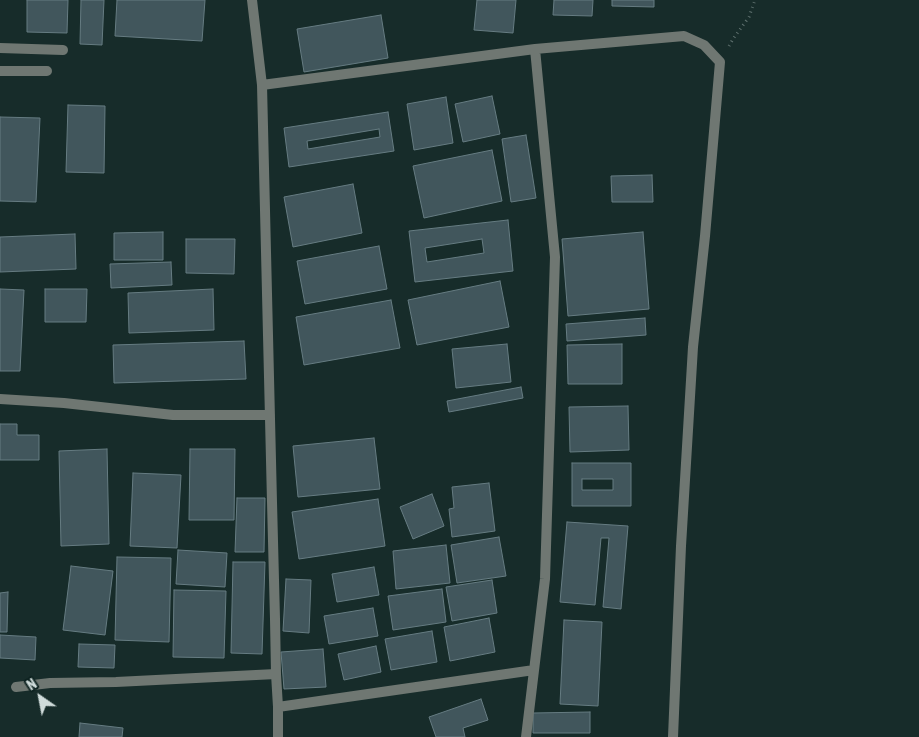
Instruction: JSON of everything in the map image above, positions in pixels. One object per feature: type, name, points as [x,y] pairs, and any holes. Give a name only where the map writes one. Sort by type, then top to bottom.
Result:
[{"type":"street","points":[[252,0],[262,85],[278,737]]},
{"type":"street","points":[[262,85],[535,49],[684,36],[704,45],[720,62],[705,236],[692,348],[680,555],[673,737]]},
{"type":"street","points":[[0,48],[63,50]]},
{"type":"street","points":[[526,737],[545,579],[555,257],[535,49]]},
{"type":"street","points":[[0,71],[47,71]]},
{"type":"street","points":[[0,399],[64,403],[173,414],[270,415]]},
{"type":"street","points":[[278,707],[534,670]]},
{"type":"street","points":[[16,687],[50,683],[116,682],[276,674]]},
{"type":"path","points":[[720,62],[733,39],[749,17],[755,0]]},
{"type":"building","points":[[27,0],[68,0],[67,33],[27,32]]},
{"type":"building","points":[[81,0],[104,0],[102,45],[80,44]]},
{"type":"building","points":[[117,0],[205,0],[202,41],[115,36]]},
{"type":"building","points":[[477,0],[516,0],[513,33],[474,30]]},
{"type":"building","points":[[554,0],[593,0],[592,16],[553,15]]},
{"type":"building","points":[[612,0],[654,0],[654,7],[612,6]]},
{"type":"building","points":[[381,15],[388,58],[304,72],[297,29]]},
{"type":"building","points":[[492,96],[500,134],[463,142],[455,104]]},
{"type":"building","points":[[446,97],[453,143],[414,150],[407,104]]},
{"type":"building","points":[[68,105],[105,106],[104,173],[66,172]]},
{"type":"building","points":[[388,112],[394,151],[289,167],[284,128]],"holes":[[[379,129],[380,137],[308,149],[307,141]]]},
{"type":"building","points":[[0,117],[40,118],[36,202],[0,201]]},
{"type":"building","points":[[526,135],[536,198],[511,202],[502,139]]},
{"type":"building","points":[[492,150],[502,201],[424,218],[413,166]]},
{"type":"building","points":[[652,175],[653,202],[612,202],[611,176]]},
{"type":"building","points":[[353,184],[362,233],[293,247],[284,197]]},
{"type":"building","points":[[508,220],[513,271],[415,282],[409,231]],"holes":[[[482,239],[484,253],[427,262],[425,248]]]},
{"type":"building","points":[[163,232],[163,260],[114,260],[114,233]]},
{"type":"building","points":[[643,232],[649,309],[568,316],[562,239]]},
{"type":"building","points":[[75,234],[76,269],[0,272],[0,237]]},
{"type":"building","points":[[186,239],[235,239],[234,274],[186,273]]},
{"type":"building","points":[[379,246],[387,289],[305,304],[297,261]]},
{"type":"building","points":[[171,262],[172,285],[111,288],[110,264]]},
{"type":"building","points":[[500,281],[509,327],[417,345],[408,300]]},
{"type":"building","points":[[0,289],[24,290],[20,371],[0,371]]},
{"type":"building","points":[[45,289],[87,289],[86,322],[45,322]]},
{"type":"building","points":[[213,289],[214,330],[129,333],[128,293]]},
{"type":"building","points":[[391,300],[400,348],[304,365],[296,317]]},
{"type":"building","points":[[645,318],[646,335],[567,341],[566,324]]},
{"type":"building","points":[[244,341],[246,379],[114,383],[113,345]]},
{"type":"building","points":[[507,344],[511,382],[456,388],[452,349]]},
{"type":"building","points":[[622,344],[622,384],[568,384],[567,345]]},
{"type":"building","points":[[521,387],[523,398],[449,412],[447,401]]},
{"type":"building","points":[[628,406],[629,450],[570,452],[569,407]]},
{"type":"building","points":[[0,424],[17,424],[17,435],[39,435],[39,460],[0,460]]},
{"type":"building","points":[[374,438],[380,489],[298,497],[293,446]]},
{"type":"building","points":[[107,449],[109,544],[61,546],[59,451]]},
{"type":"building","points":[[190,449],[235,449],[234,520],[189,520]]},
{"type":"building","points":[[572,463],[631,463],[631,506],[572,506]],"holes":[[[582,479],[613,479],[613,490],[582,490]]]},
{"type":"building","points":[[133,473],[181,475],[177,548],[130,546]]},
{"type":"building","points":[[489,483],[495,531],[452,537],[449,509],[454,508],[452,487]]},
{"type":"building","points":[[432,494],[444,526],[413,539],[400,507]]},
{"type":"building","points":[[237,498],[265,498],[264,552],[235,552]]},
{"type":"building","points":[[378,499],[385,546],[299,559],[292,512]]},
{"type":"building","points":[[567,522],[628,526],[621,609],[603,607],[609,538],[601,538],[595,605],[560,602]]},
{"type":"building","points":[[499,537],[506,576],[457,583],[451,545]]},
{"type":"building","points":[[446,545],[450,583],[396,589],[393,551]]},
{"type":"building","points":[[178,550],[227,553],[225,587],[176,584]]},
{"type":"building","points":[[117,557],[171,558],[169,642],[115,640]]},
{"type":"building","points":[[233,562],[265,562],[262,654],[231,653]]},
{"type":"building","points":[[71,566],[113,571],[105,635],[63,630]]},
{"type":"building","points":[[374,567],[379,595],[337,602],[332,574]]},
{"type":"building","points":[[286,579],[311,580],[309,633],[283,631]]},
{"type":"building","points":[[492,580],[497,613],[452,621],[446,587]]},
{"type":"building","points":[[442,589],[446,622],[393,630],[388,596]]},
{"type":"building","points":[[174,590],[226,591],[224,658],[173,657]]},
{"type":"building","points":[[8,592],[7,632],[0,632],[0,593]]},
{"type":"building","points":[[373,608],[378,636],[329,644],[324,616]]},
{"type":"building","points":[[489,618],[495,652],[450,661],[444,627]]},
{"type":"building","points":[[564,620],[602,622],[598,706],[560,704]]},
{"type":"building","points":[[432,631],[437,662],[391,670],[385,639]]},
{"type":"building","points":[[0,635],[36,637],[35,660],[0,658]]},
{"type":"building","points":[[79,644],[115,645],[114,668],[78,667]]},
{"type":"building","points":[[376,646],[381,672],[344,680],[338,654]]},
{"type":"building","points":[[323,649],[326,687],[284,689],[281,652]]},
{"type":"building","points":[[481,699],[488,720],[463,728],[465,737],[436,737],[429,717]]},
{"type":"building","points":[[590,712],[590,733],[533,733],[533,713]]},
{"type":"building","points":[[80,723],[123,728],[122,737],[79,737]]}]
